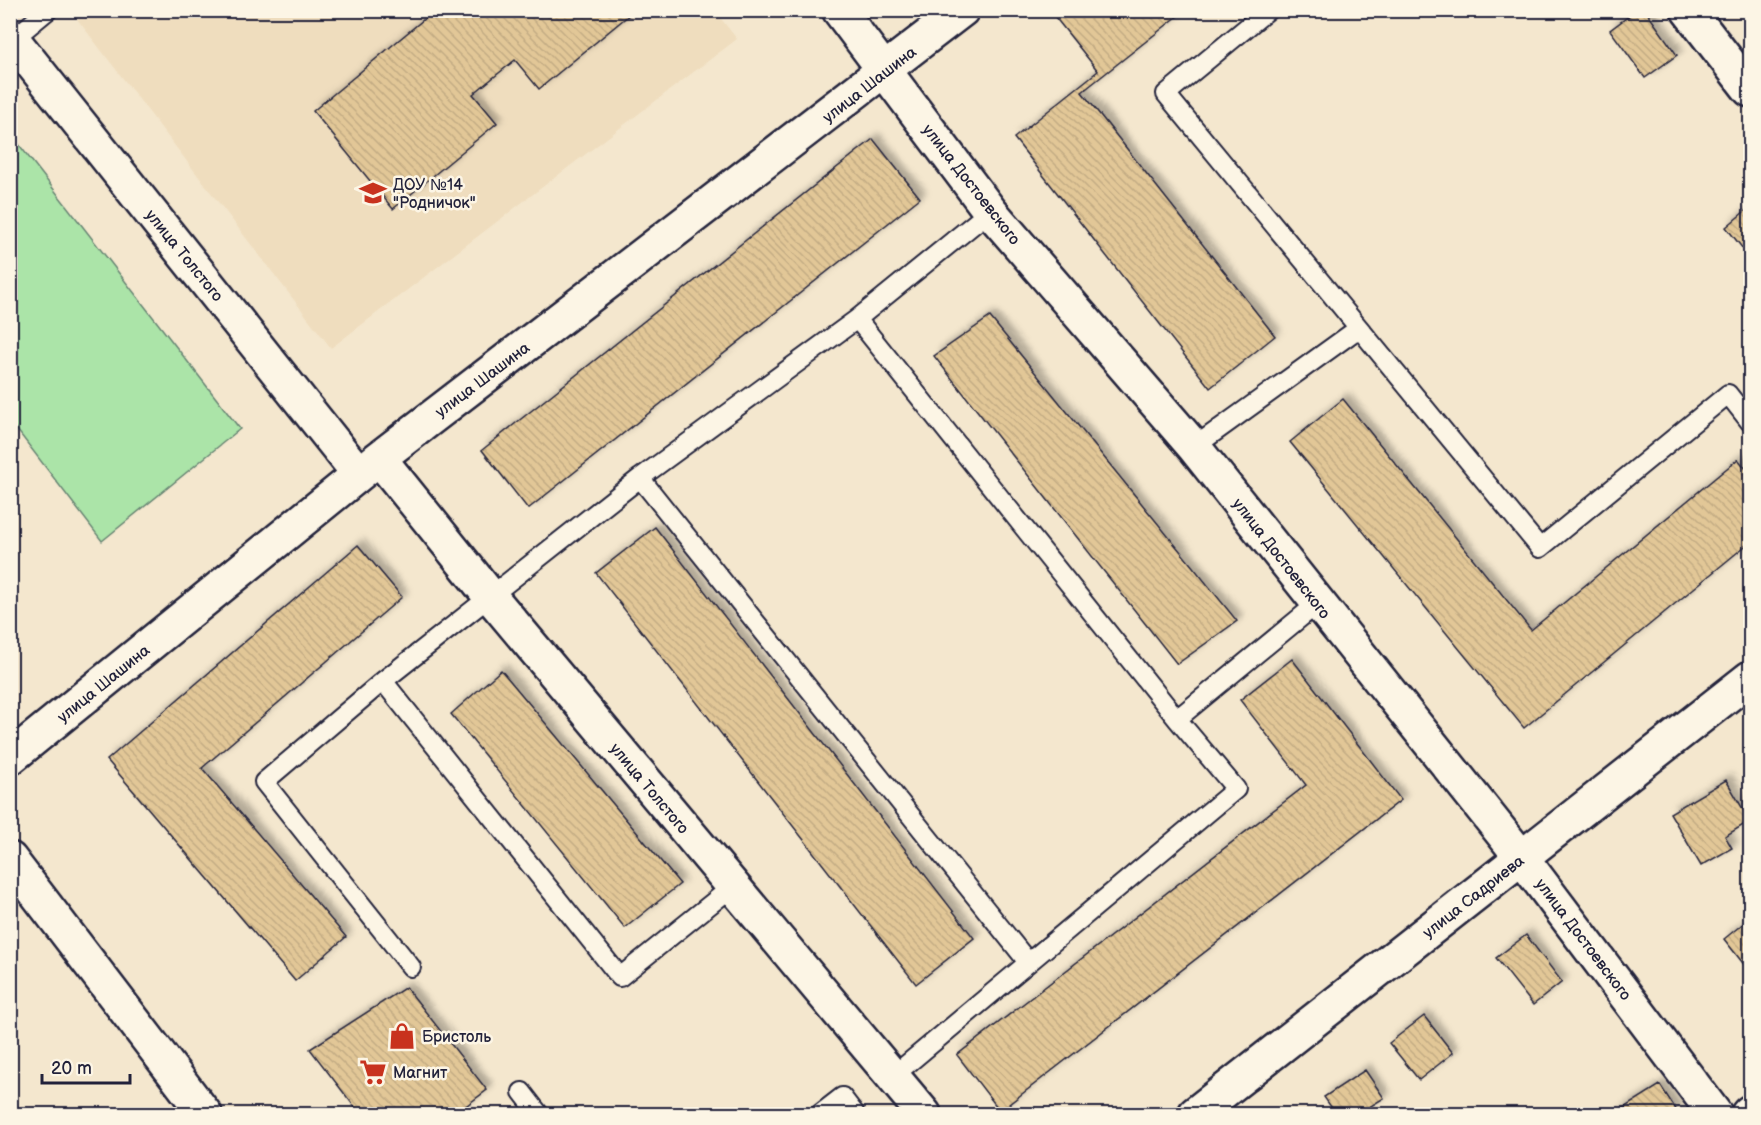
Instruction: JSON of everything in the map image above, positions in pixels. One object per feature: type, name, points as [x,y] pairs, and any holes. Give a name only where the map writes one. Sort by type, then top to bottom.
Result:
[{"type":"street","name":"улица Достоевского","points":[[839,10],[990,212],[1194,447],[1522,858],[1715,1114]]},
{"type":"street","name":"улица Шашина","points":[[10,758],[369,466],[886,72],[962,10]]},
{"type":"street","points":[[1688,10],[1750,90]]},
{"type":"street","name":"улица Толстого","points":[[12,38],[369,466],[490,596],[924,1114]]},
{"type":"street","name":"улица Садриева","points":[[1195,1114],[1750,678]]},
{"type":"street","points":[[10,859],[205,1114]]},
{"type":"lane","points":[[12,38],[48,10]]},
{"type":"lane","points":[[1268,10],[1166,94],[1540,548],[1728,394],[1750,422]]},
{"type":"lane","points":[[411,967],[264,782],[383,681],[640,478],[857,319],[990,212]]},
{"type":"lane","points":[[857,319],[1177,719],[1236,789],[893,1076]]},
{"type":"lane","points":[[1194,447],[1359,328]]},
{"type":"lane","points":[[640,478],[1028,962]]},
{"type":"lane","points":[[1177,719],[1318,603]]},
{"type":"lane","points":[[383,681],[620,977],[732,887]]},
{"type":"lane","points":[[522,1092],[539,1114]]},
{"type":"lane","points":[[820,1114],[842,1097],[855,1114]]},
{"type":"shaded area","name":"ДОУ №14 \"Родничок\"","points":[[80,10],[714,10],[737,39],[331,348],[74,15]]},
{"type":"green space","points":[[10,133],[240,429],[102,541],[11,422]]},
{"type":"building","points":[[435,10],[635,10],[539,89],[515,60],[473,94],[497,123],[393,209],[313,111]]},
{"type":"building","points":[[1062,10],[1183,12],[1082,92],[1275,336],[1210,388],[1014,138],[1098,71],[1055,17]]},
{"type":"building","points":[[1637,10],[1645,10],[1677,55],[1645,78],[1610,30]]},
{"type":"building","points":[[873,139],[920,198],[528,509],[482,450]]},
{"type":"building","points":[[1750,207],[1750,258],[1726,227]]},
{"type":"building","points":[[990,317],[1237,621],[1177,664],[934,356]]},
{"type":"building","points":[[1343,399],[1531,630],[1738,459],[1750,474],[1750,542],[1524,728],[1290,442]]},
{"type":"building","points":[[655,527],[974,938],[916,984],[596,573]]},
{"type":"building","points":[[358,545],[402,597],[202,768],[346,937],[295,981],[107,760]]},
{"type":"building","points":[[1292,659],[1401,800],[1000,1111],[957,1055],[1306,785],[1240,700]]},
{"type":"building","points":[[501,670],[680,884],[625,928],[451,714]]},
{"type":"building","points":[[1726,780],[1750,821],[1725,836],[1732,848],[1701,866],[1670,813]]},
{"type":"building","points":[[1750,918],[1750,972],[1724,939]]},
{"type":"building","points":[[1526,935],[1562,982],[1533,1005],[1496,958]]},
{"type":"building","points":[[406,987],[487,1090],[455,1114],[360,1114],[310,1049]]},
{"type":"building","points":[[1424,1016],[1453,1053],[1419,1080],[1389,1043]]},
{"type":"building","points":[[1365,1070],[1384,1098],[1358,1114],[1336,1114],[1324,1097]]},
{"type":"building","points":[[1660,1085],[1679,1114],[1614,1114]]},
{"type":"place","name":"ДОУ №14 \"Родничок\"","points":[[373,193]]},
{"type":"place","name":"Бристоль","points":[[402,1036]]},
{"type":"place","name":"Магнит","points":[[373,1072]]}]
